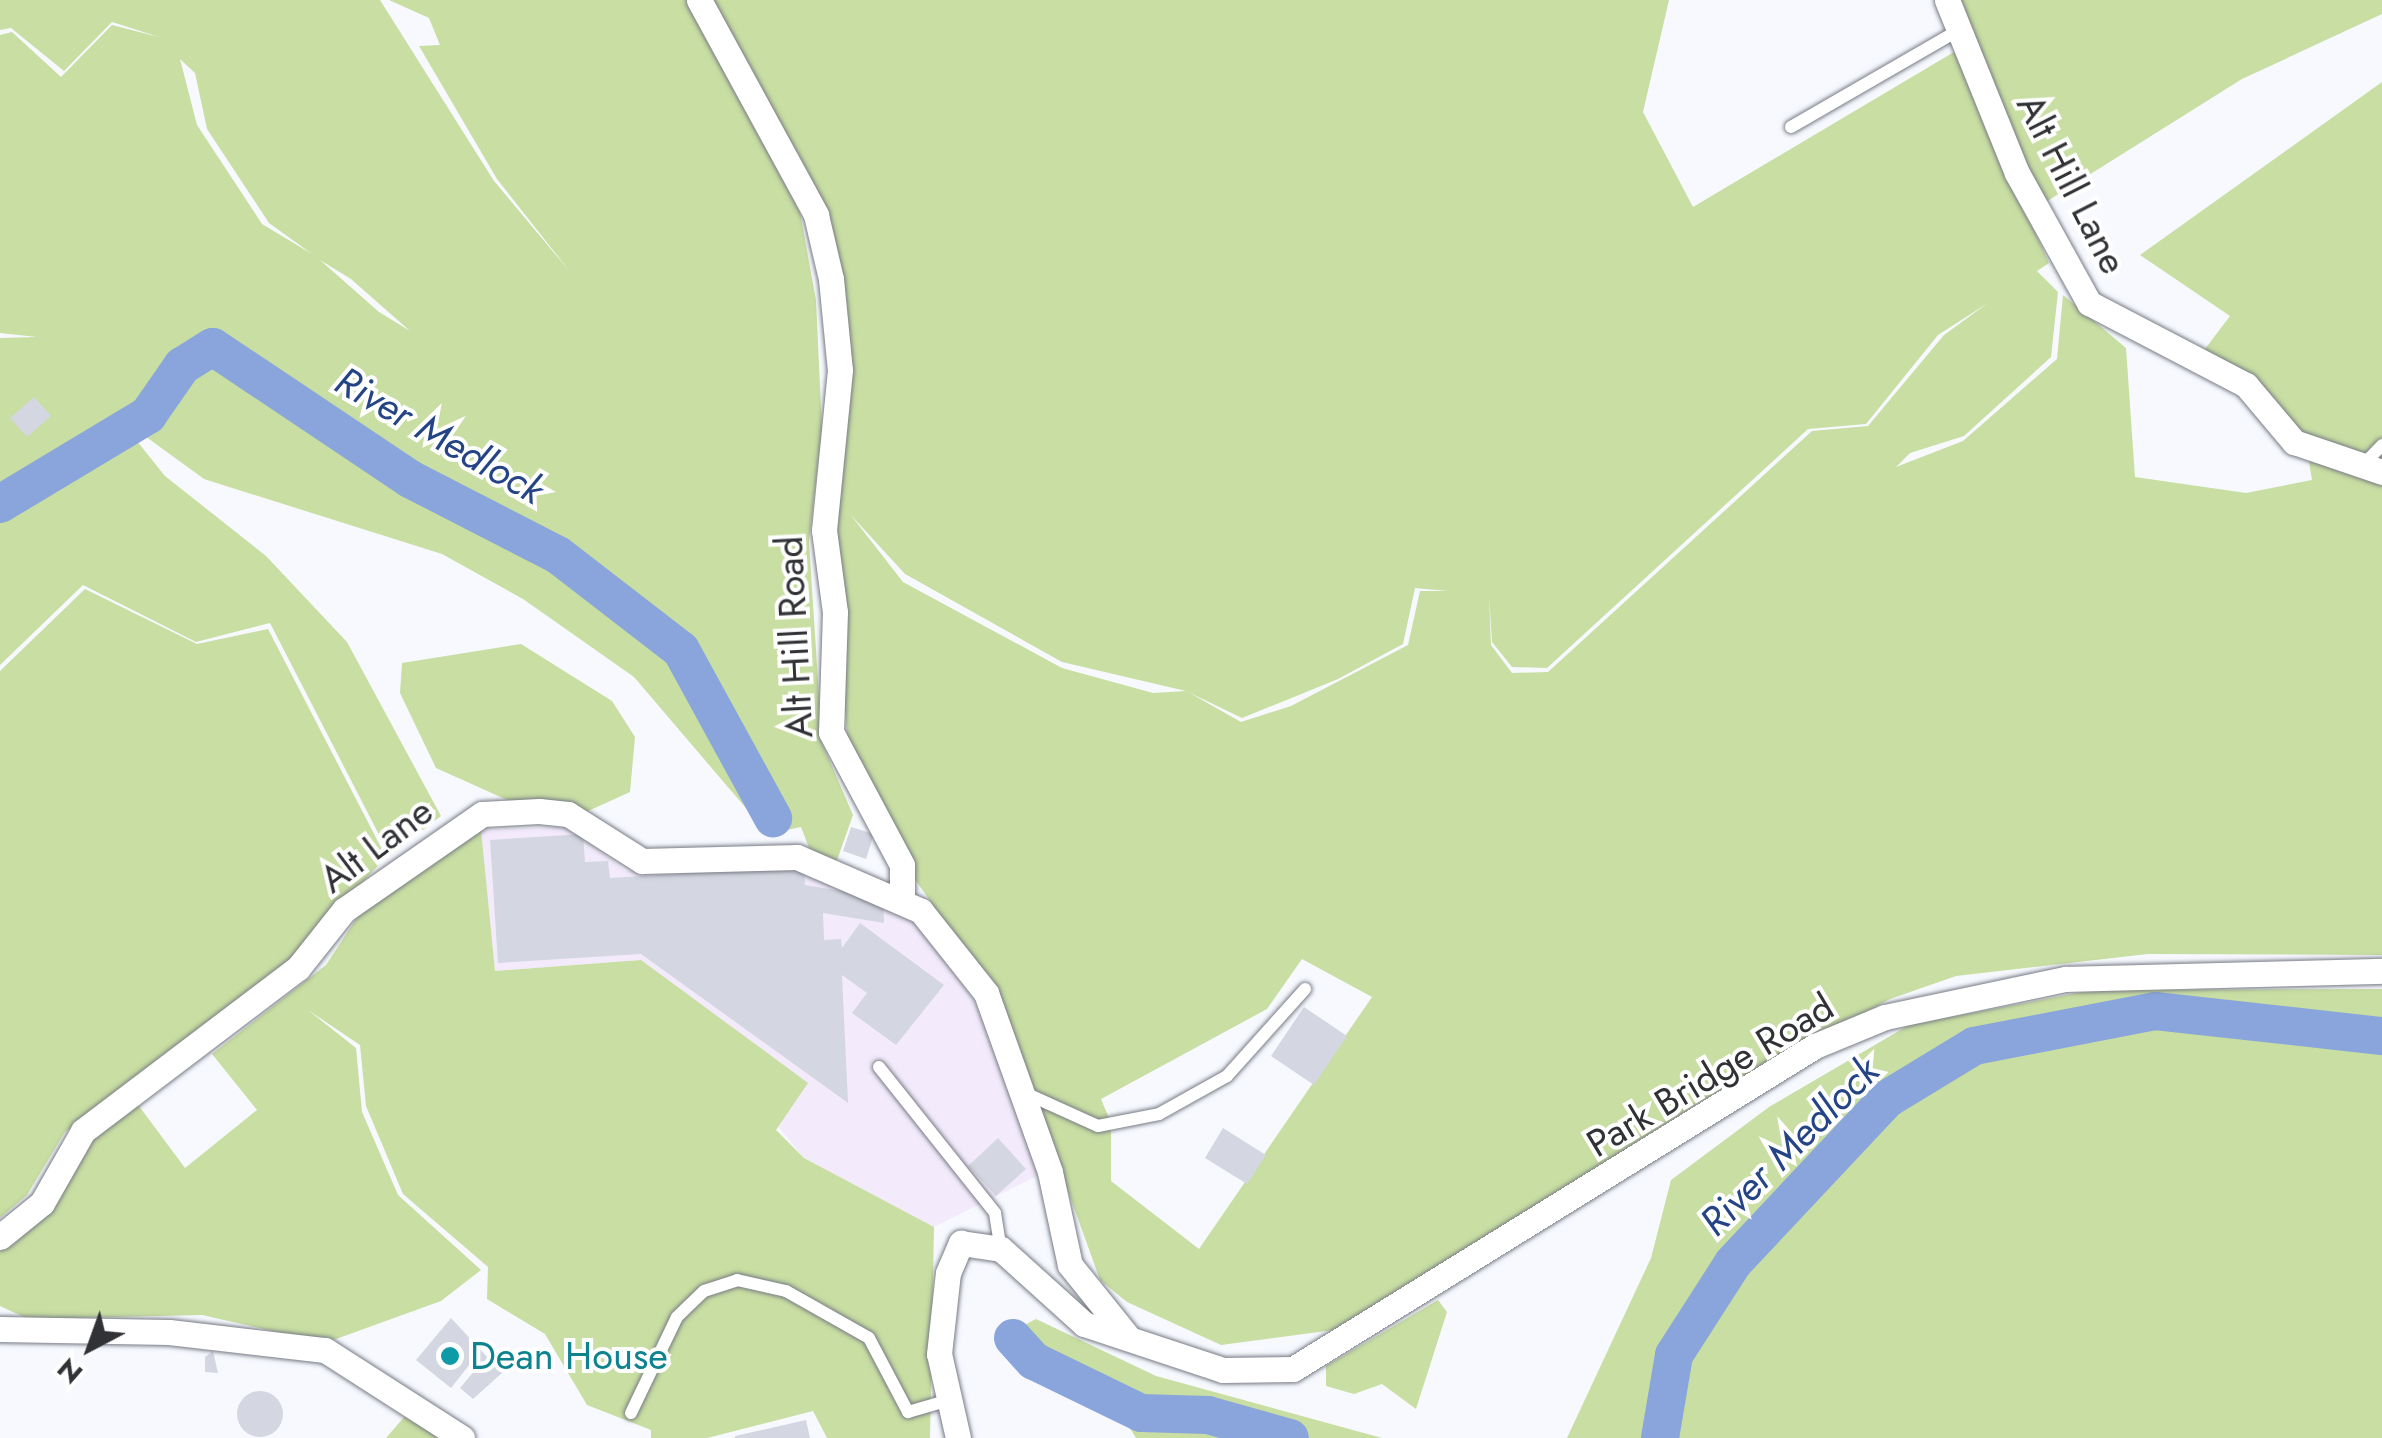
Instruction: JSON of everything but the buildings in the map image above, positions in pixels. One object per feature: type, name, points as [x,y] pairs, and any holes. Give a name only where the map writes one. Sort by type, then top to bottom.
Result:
[{"type":"street","name":"Alt Hill Road","points":[[699,0],[816,216],[831,279],[840,370],[824,530],[835,612],[831,732],[902,865],[902,896]]},
{"type":"street","name":"Alt Hill Lane","points":[[1946,0],[2017,173],[2089,303],[2225,371],[2294,442],[2370,471]]},
{"type":"street","name":"Alt Lane","points":[[0,1236],[42,1203],[83,1131],[298,968],[344,910],[482,814],[568,814],[642,860],[797,857],[902,896]]},
{"type":"street","points":[[902,896],[974,970],[1012,1086],[1050,1172],[1070,1266],[1128,1336]]},
{"type":"street","name":"Park Bridge Road","points":[[1001,1249],[1071,1316],[1224,1370],[1293,1368],[1815,1046],[1885,1017],[2066,979],[2382,971]]},
{"type":"street","points":[[958,1438],[939,1354],[948,1273],[962,1244],[1001,1249]]},
{"type":"street","points":[[0,1329],[170,1332],[325,1350],[462,1438]]},
{"type":"lane","points":[[1792,127],[1959,30]]},
{"type":"lane","points":[[2370,471],[2382,445]]},
{"type":"lane","points":[[1012,1086],[1098,1126],[1159,1114],[1226,1076],[1305,989]]},
{"type":"lane","points":[[879,1067],[996,1213],[1001,1249]]},
{"type":"lane","points":[[630,1413],[677,1316],[704,1291],[737,1280],[786,1291],[869,1338],[908,1412],[949,1400]]},
{"type":"shaded area","points":[[569,827],[625,871],[791,870],[888,900],[938,944],[982,1015],[1039,1175],[934,1227],[804,1158],[641,960],[495,971],[481,829]]},
{"type":"green space","points":[[0,0],[380,0],[494,181],[571,273],[497,179],[419,46],[440,45],[429,18],[389,0],[686,0],[800,212],[816,300],[822,430],[809,542],[822,743],[853,815],[836,863],[811,853],[801,827],[768,834],[634,677],[523,599],[442,554],[204,479],[116,415],[165,476],[266,556],[347,642],[441,816],[390,856],[270,623],[196,642],[83,585],[0,665],[0,338],[37,337],[0,333],[0,35],[12,32],[61,77],[112,25],[159,37],[112,22],[64,71],[11,28],[0,30]],"holes":[[[180,59],[195,73],[207,129],[269,223],[312,254],[262,224],[197,125]],[[320,260],[351,279],[410,331],[379,312]]]},
{"type":"green space","points":[[711,0],[1669,0],[1643,112],[1693,207],[1954,52],[2049,263],[2037,271],[2058,292],[2051,357],[1964,436],[1910,453],[1896,467],[1963,441],[2057,359],[2063,295],[2126,348],[2135,477],[2246,493],[2312,480],[2305,438],[2275,399],[2205,349],[2230,316],[2140,255],[2382,82],[2382,955],[2148,954],[1956,976],[1890,999],[1702,1101],[1341,1329],[1221,1345],[1127,1302],[1100,1280],[999,999],[914,878],[849,758],[831,535],[831,229]],"holes":[[[1988,303],[1944,335],[1868,426],[1812,431],[1548,672],[1512,673],[1491,645],[1489,595],[1492,642],[1512,667],[1547,668],[1808,429],[1866,424],[1938,335]],[[850,514],[905,574],[1062,662],[1186,691],[1153,693],[1062,668],[903,582]],[[1415,588],[1448,591],[1420,591],[1408,645],[1291,706],[1241,722],[1188,692],[1242,718],[1338,679],[1403,644]],[[1302,959],[1372,997],[1199,1249],[1111,1181],[1111,1123],[1101,1099],[1267,1009]]]},
{"type":"green space","points":[[1957,0],[2382,0],[2382,14],[2242,79],[2041,205]]},
{"type":"green space","points":[[85,589],[197,644],[268,629],[386,857],[278,973],[65,1132],[27,1195],[0,1218],[0,671]]},
{"type":"green space","points":[[521,644],[612,701],[635,737],[630,792],[586,812],[514,803],[436,768],[400,693],[402,663]]},
{"type":"green space","points":[[481,829],[495,971],[641,960],[808,1083],[776,1130],[804,1158],[934,1227],[930,1438],[827,1438],[813,1411],[707,1438],[651,1438],[651,1430],[587,1405],[545,1334],[487,1299],[488,1267],[403,1194],[366,1106],[360,1045],[308,1010],[356,1048],[362,1112],[398,1195],[481,1270],[441,1301],[325,1343],[202,1315],[28,1319],[0,1306],[0,1251],[46,1208],[90,1132],[136,1102],[185,1168],[257,1110],[212,1054],[326,965],[358,916]]},
{"type":"green space","points":[[2382,989],[2382,1438],[1567,1438],[1651,1258],[1671,1180],[1769,1107],[1909,1025],[2093,990]]},
{"type":"green space","points":[[1438,1300],[1447,1312],[1416,1409],[1382,1384],[1354,1394],[1326,1386],[1326,1366]]},
{"type":"green space","points":[[1036,1319],[1156,1376],[1382,1438],[1136,1438],[1109,1395],[997,1339]]},
{"type":"green space","points":[[412,1408],[451,1438],[386,1438]]},
{"type":"waterway","name":"River Medlock","points":[[0,504],[148,415],[182,366],[213,347],[410,479],[558,555],[681,650],[773,818]]},
{"type":"waterway","name":"River Medlock","points":[[1660,1438],[1674,1355],[1733,1263],[1887,1099],[1974,1046],[2155,1011],[2382,1036]]},
{"type":"waterway","name":"River Medlock","points":[[1013,1338],[1034,1361],[1141,1413],[1208,1415],[1290,1438]]},
{"type":"place","name":"Dean House","points":[[450,1356]]}]
